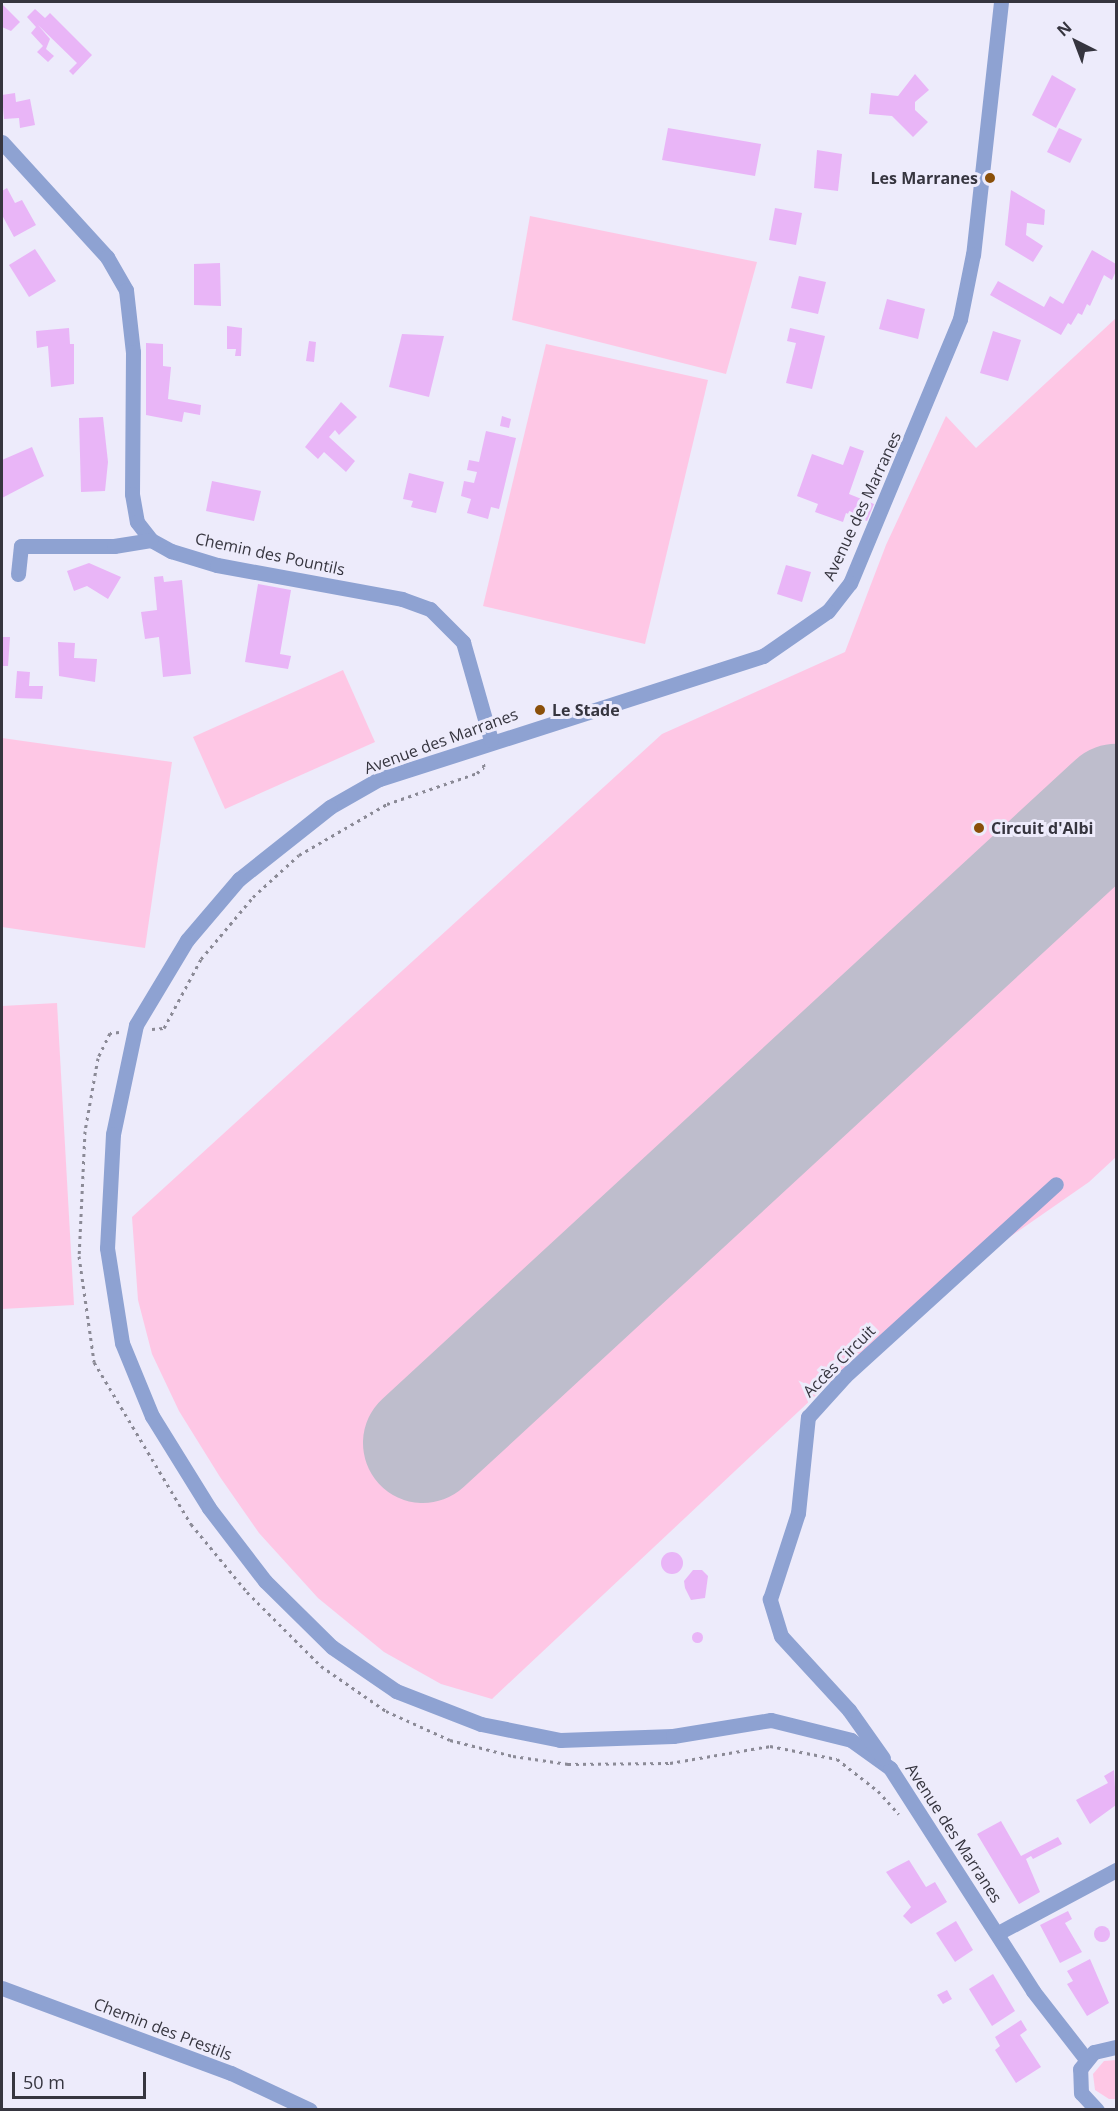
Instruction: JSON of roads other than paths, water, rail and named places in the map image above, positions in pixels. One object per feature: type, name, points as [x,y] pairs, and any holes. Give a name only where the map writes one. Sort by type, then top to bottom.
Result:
[{"type":"street","name":"Avenue des Marranes","points":[[1001,2],[973,254],[960,318],[850,583],[828,611],[764,656],[485,742],[379,779],[287,838],[239,879],[187,940],[134,1031],[113,1134],[107,1248],[122,1343],[152,1416],[209,1508],[266,1581],[332,1647],[396,1691],[481,1724],[560,1740],[673,1736],[771,1720],[851,1740],[890,1768],[1050,2016],[1086,2059]]},
{"type":"street","points":[[2,142],[107,257],[126,290],[133,352],[132,494],[137,522],[151,540],[114,546],[21,546],[18,574]]},
{"type":"street","name":"Chemin des Pountils","points":[[151,540],[171,551],[217,565],[402,599],[430,609],[459,644],[485,742]]},
{"type":"street","name":"Accès Circuit","points":[[890,1768],[849,1710],[781,1636],[770,1599],[798,1513],[808,1418],[845,1376],[1056,1184]]},
{"type":"street","points":[[998,1933],[1116,1870]]},
{"type":"street","name":"Chemin des Prestils","points":[[2,1988],[231,2073],[310,2109]]},
{"type":"street","points":[[1090,2107],[1079,2081],[1086,2059],[1103,2048],[1116,2047]]},
{"type":"place","name":"Les Marranes","points":[[990,178]]},
{"type":"place","name":"Le Stade","points":[[540,710]]},
{"type":"place","name":"Circuit d'Albi","points":[[979,828]]}]
